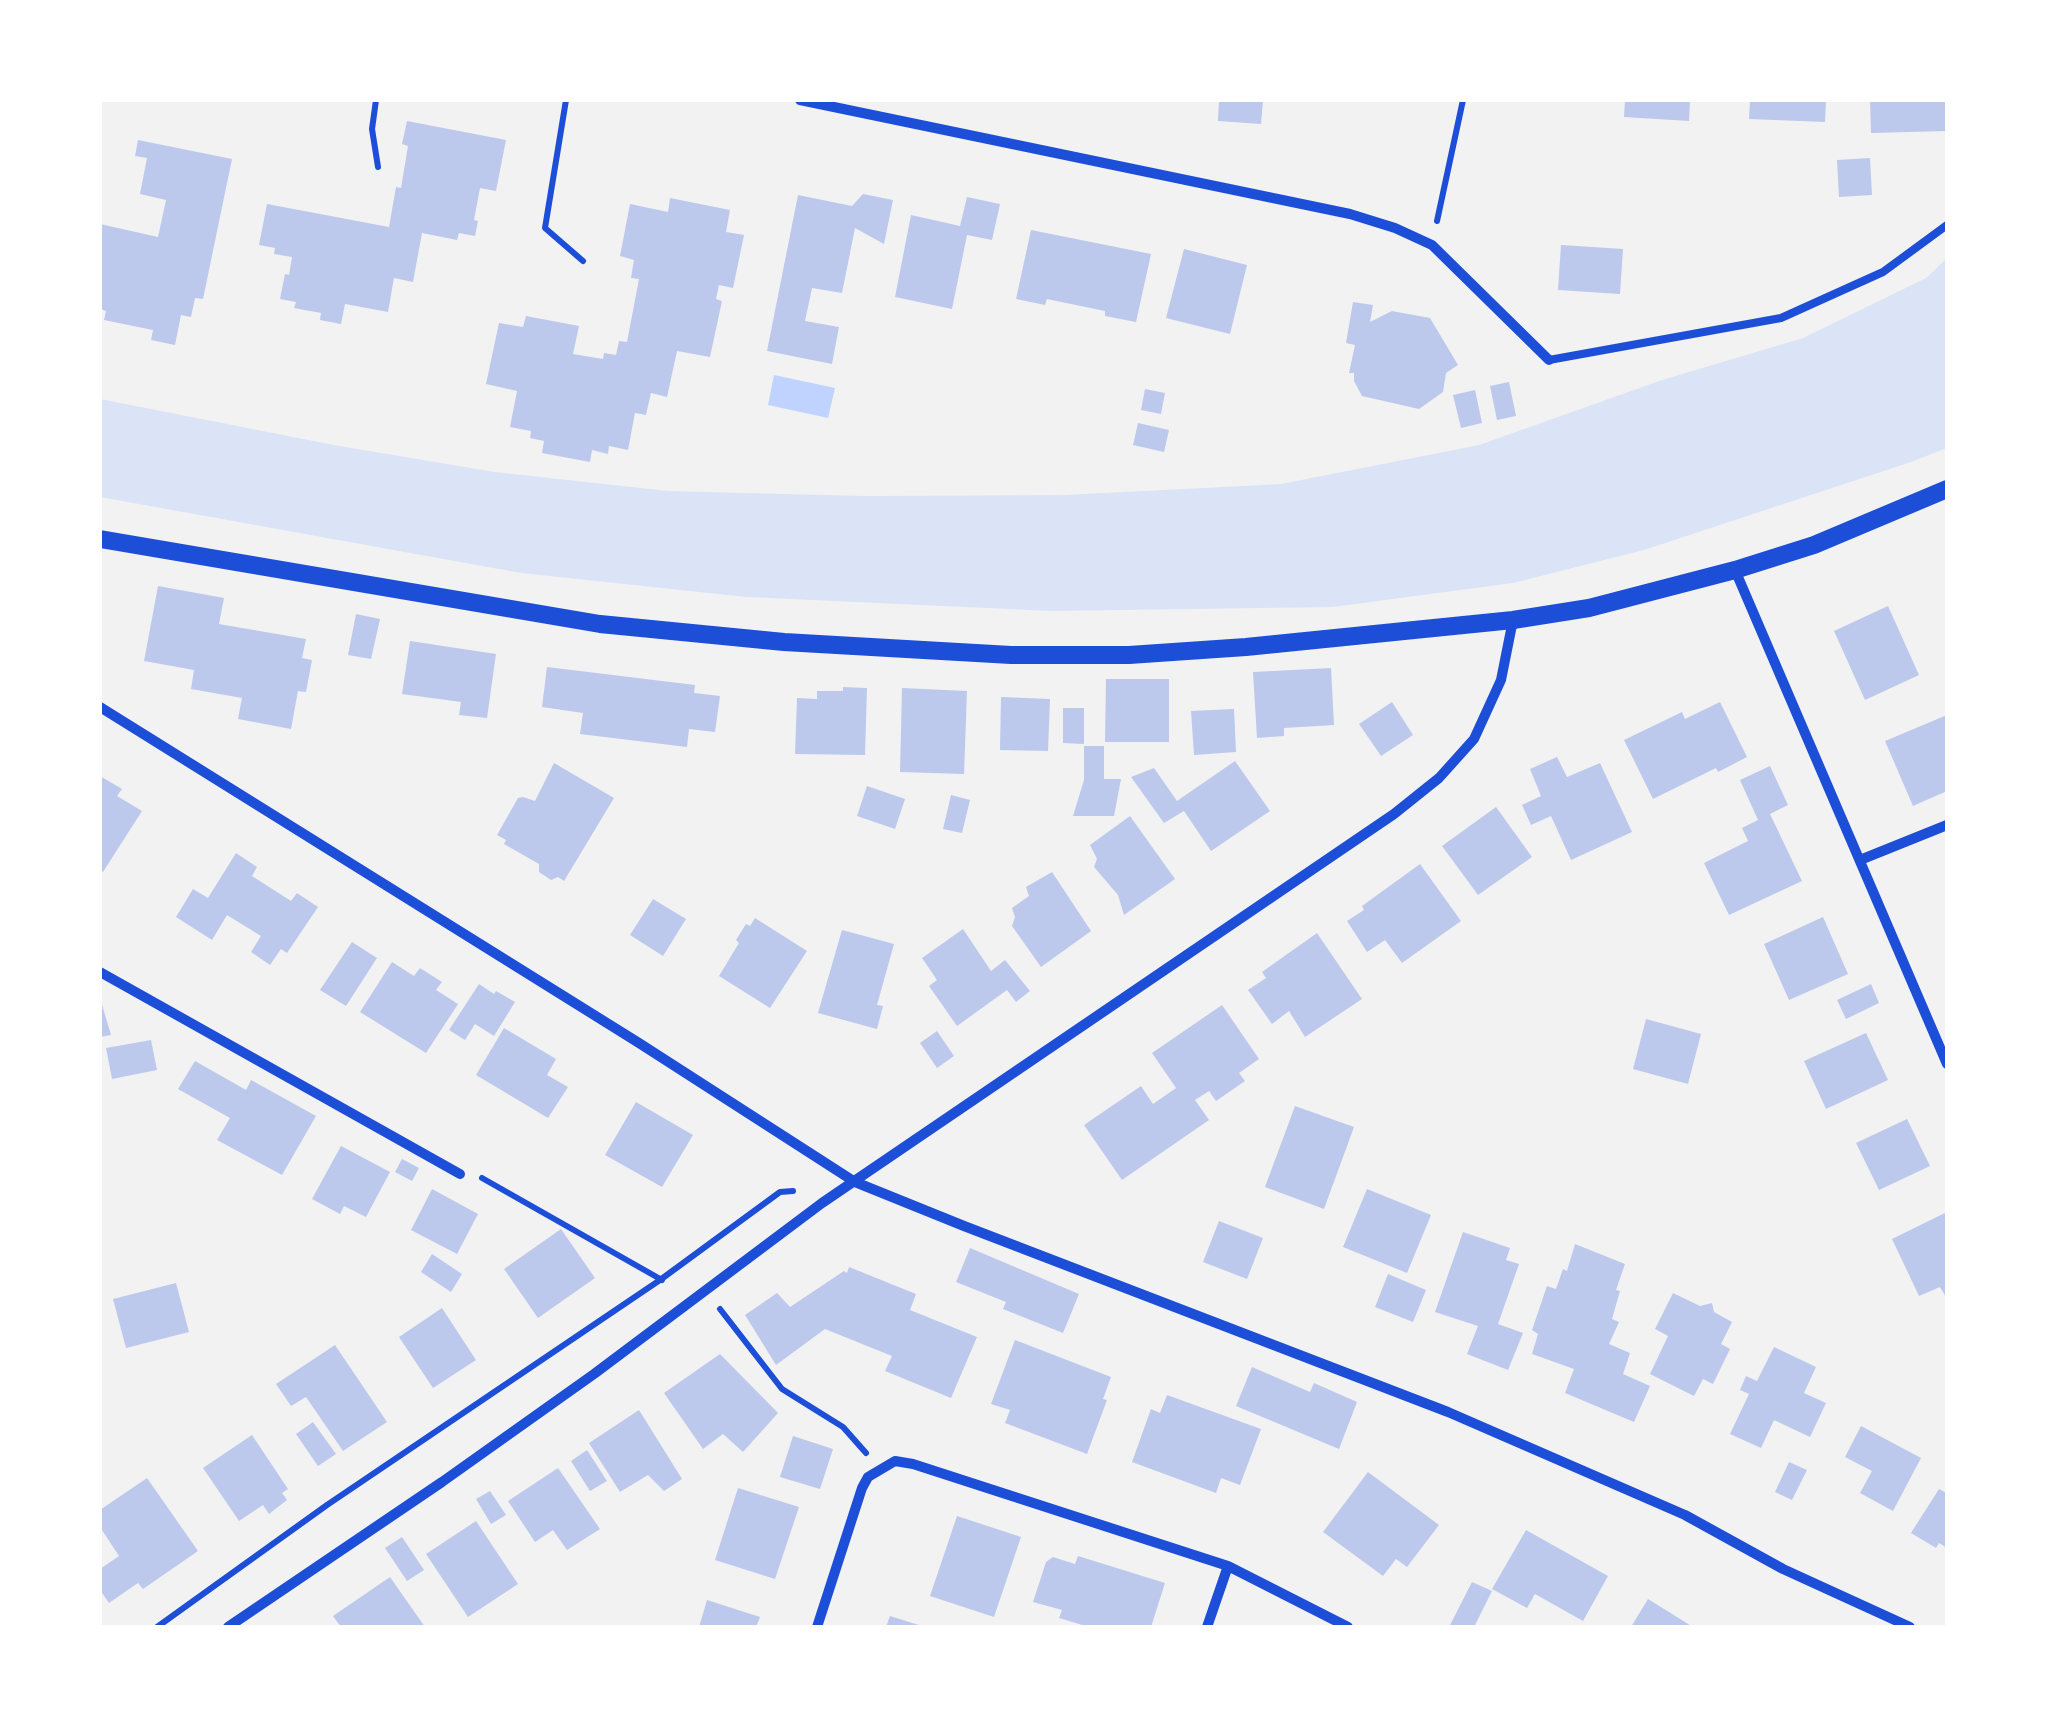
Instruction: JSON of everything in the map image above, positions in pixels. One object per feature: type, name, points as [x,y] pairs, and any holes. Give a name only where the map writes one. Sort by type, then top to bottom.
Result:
[{"type":"street","points":[[800,100],[1350,214],[1395,228],[1432,245],[1549,360]]},
{"type":"street","points":[[100,539],[600,624],[784,642],[992,654],[1129,655],[1513,620],[1590,608],[1814,545],[1947,490]]},
{"type":"street","points":[[1736,570],[1947,1064]]},
{"type":"street","points":[[228,1627],[594,1374],[822,1202],[1378,826],[1439,778],[1474,739],[1501,680],[1513,620]]},
{"type":"street","points":[[100,707],[855,1182],[1482,1426],[1685,1515],[1784,1569],[1910,1627]]},
{"type":"street","points":[[1860,860],[1947,825]]},
{"type":"street","points":[[100,972],[460,1174]]},
{"type":"street","points":[[817,1627],[862,1488],[868,1477],[895,1462],[913,1464],[1228,1566],[1348,1627]]},
{"type":"street","points":[[1208,1627],[1228,1566]]},
{"type":"lane","points":[[1549,360],[1781,318],[1882,272],[1947,226]]},
{"type":"path","points":[[376,100],[372,129],[378,166]]},
{"type":"path","points":[[566,100],[545,228],[583,260]]},
{"type":"path","points":[[1432,245],[1463,100]]},
{"type":"path","points":[[460,1174],[472,1172],[660,1280]]},
{"type":"path","points":[[157,1627],[328,1505],[660,1280],[780,1192],[790,1190],[822,1202]]},
{"type":"path","points":[[705,1290],[782,1389],[843,1427],[880,1468]]},
{"type":"shaded area","points":[[1947,258],[1947,448],[1644,550],[1513,583],[1333,607],[1052,611],[746,597],[521,573],[100,497],[100,399],[495,472],[668,491],[865,496],[1065,495],[1281,484],[1479,445],[1662,380],[1803,338],[1926,278]]},
{"type":"water","points":[[774,375],[835,388],[828,418],[768,405]]},
{"type":"building","points":[[1219,100],[1263,100],[1261,124],[1218,121]]},
{"type":"building","points":[[1625,100],[1690,100],[1689,121],[1624,117]]},
{"type":"building","points":[[1750,100],[1826,100],[1825,122],[1749,119]]},
{"type":"building","points":[[1870,100],[1947,100],[1947,131],[1871,133]]},
{"type":"building","points":[[407,121],[506,140],[496,191],[480,188],[475,236],[459,233],[457,240],[422,233],[413,282],[394,278],[388,312],[345,304],[341,324],[320,320],[321,313],[294,308],[296,302],[280,299],[292,257],[274,254],[275,248],[259,245],[267,204],[389,227],[396,187],[401,188],[408,146],[402,144]]},
{"type":"building","points":[[138,140],[232,159],[203,299],[195,298],[191,317],[181,315],[175,345],[151,340],[153,330],[104,320],[106,311],[100,309],[100,224],[158,237],[166,200],[140,194],[147,158],[135,156]]},
{"type":"building","points":[[1870,158],[1872,195],[1839,197],[1837,160]]},
{"type":"building","points":[[863,194],[893,200],[884,244],[855,228],[842,293],[812,288],[805,321],[839,327],[832,364],[767,351],[798,195],[852,206]]},
{"type":"building","points":[[967,197],[1000,204],[992,240],[967,235],[952,309],[895,297],[911,215],[960,226]]},
{"type":"building","points":[[670,198],[730,210],[726,232],[744,235],[733,288],[719,285],[716,299],[722,301],[710,357],[677,351],[667,397],[651,393],[646,415],[635,413],[628,450],[609,446],[608,454],[592,450],[590,462],[542,453],[544,441],[530,438],[531,431],[510,427],[517,391],[486,384],[499,323],[523,327],[526,316],[579,326],[573,354],[603,359],[604,353],[616,355],[619,341],[627,342],[639,279],[631,278],[634,260],[620,256],[630,204],[668,212]]},
{"type":"building","points":[[1031,230],[1151,254],[1136,322],[1047,299],[1045,305],[1016,299]]},
{"type":"building","points":[[1561,245],[1623,249],[1620,294],[1558,290]]},
{"type":"building","points":[[1184,249],[1247,265],[1230,334],[1166,318]]},
{"type":"building","points":[[1353,302],[1373,305],[1370,322],[1392,311],[1430,318],[1458,365],[1446,373],[1443,392],[1419,409],[1362,396],[1354,373],[1349,373],[1355,345],[1346,343]]},
{"type":"building","points":[[1509,382],[1516,416],[1497,420],[1490,386]]},
{"type":"building","points":[[1145,389],[1165,393],[1161,414],[1141,410]]},
{"type":"building","points":[[1475,390],[1482,423],[1461,428],[1453,395]]},
{"type":"building","points":[[1138,423],[1169,430],[1164,452],[1133,445]]},
{"type":"building","points":[[158,586],[224,598],[219,624],[306,639],[302,658],[312,660],[306,692],[298,691],[291,729],[238,719],[242,698],[191,689],[194,670],[144,661]]},
{"type":"building","points":[[1888,606],[1919,675],[1865,700],[1834,631]]},
{"type":"building","points":[[356,614],[380,619],[371,659],[348,655]]},
{"type":"building","points":[[410,641],[496,654],[487,718],[459,715],[461,702],[402,694]]},
{"type":"building","points":[[547,667],[695,685],[694,693],[720,696],[715,732],[689,729],[687,747],[580,734],[583,713],[542,707]]},
{"type":"building","points":[[1331,668],[1334,725],[1284,728],[1284,736],[1257,738],[1253,672]]},
{"type":"building","points":[[1106,679],[1169,679],[1169,742],[1105,742]]},
{"type":"building","points":[[843,687],[867,688],[865,755],[795,754],[797,698],[817,699],[817,691],[843,691]]},
{"type":"building","points":[[902,688],[967,691],[964,774],[900,772]]},
{"type":"building","points":[[1001,697],[1050,699],[1048,751],[1000,750]]},
{"type":"building","points":[[1392,702],[1413,735],[1381,756],[1359,724]]},
{"type":"building","points":[[1720,702],[1747,757],[1653,799],[1624,740],[1682,712],[1685,719]]},
{"type":"building","points":[[1063,708],[1084,708],[1084,744],[1063,743]]},
{"type":"building","points":[[1234,709],[1236,752],[1194,755],[1191,711]]},
{"type":"building","points":[[1947,715],[1947,791],[1913,806],[1885,741]]},
{"type":"building","points":[[1084,746],[1104,746],[1104,779],[1121,779],[1114,816],[1073,816],[1084,780]]},
{"type":"building","points":[[1557,757],[1567,777],[1600,763],[1632,832],[1571,860],[1551,816],[1531,825],[1522,805],[1541,796],[1530,769]]},
{"type":"building","points":[[1235,761],[1270,811],[1211,851],[1184,811],[1164,823],[1131,777],[1154,768],[1177,801]]},
{"type":"building","points":[[554,763],[614,798],[564,881],[558,877],[551,880],[539,872],[539,864],[504,844],[506,840],[497,835],[518,798],[535,801]]},
{"type":"building","points":[[1770,766],[1788,805],[1770,814],[1802,881],[1729,915],[1704,863],[1748,841],[1742,828],[1758,820],[1740,780]]},
{"type":"building","points":[[100,776],[122,789],[117,796],[142,811],[103,872],[100,870]]},
{"type":"building","points":[[867,786],[905,799],[895,829],[857,816]]},
{"type":"building","points":[[951,795],[970,800],[962,833],[943,829]]},
{"type":"building","points":[[1496,807],[1532,857],[1478,895],[1442,846]]},
{"type":"building","points":[[1130,816],[1175,879],[1124,915],[1118,895],[1094,867],[1097,859],[1090,845]]},
{"type":"building","points":[[236,853],[257,867],[252,876],[291,901],[297,893],[318,907],[287,953],[281,949],[270,965],[251,952],[261,936],[227,915],[212,940],[176,917],[193,889],[208,898]]},
{"type":"building","points":[[1420,864],[1461,921],[1402,963],[1385,940],[1367,952],[1347,921]]},
{"type":"building","points":[[1052,872],[1091,931],[1041,967],[1012,926],[1012,908],[1029,896],[1026,887]]},
{"type":"building","points":[[653,899],[686,919],[663,956],[630,935]]},
{"type":"building","points":[[1823,917],[1848,974],[1789,1000],[1764,944]]},
{"type":"building","points":[[755,918],[807,951],[770,1008],[719,976],[739,943],[736,940]]},
{"type":"building","points":[[963,929],[991,971],[1005,960],[1030,991],[1016,1002],[1007,990],[957,1026],[929,986],[937,980],[922,958]]},
{"type":"building","points":[[842,930],[894,944],[877,1005],[883,1006],[877,1029],[818,1013]]},
{"type":"building","points":[[1317,933],[1362,999],[1305,1037],[1289,1011],[1272,1024],[1248,990],[1266,978],[1262,972]]},
{"type":"building","points":[[352,942],[377,958],[346,1006],[320,990]]},
{"type":"building","points":[[392,962],[414,976],[420,968],[442,982],[436,990],[458,1004],[426,1053],[360,1012]]},
{"type":"building","points":[[479,984],[515,1002],[494,1036],[475,1024],[465,1040],[449,1030]]},
{"type":"building","points":[[1871,984],[1879,1003],[1846,1019],[1837,1000]]},
{"type":"building","points":[[100,998],[111,1035],[100,1037]]},
{"type":"building","points":[[1222,1005],[1259,1059],[1239,1073],[1245,1081],[1216,1101],[1209,1091],[1195,1100],[1209,1120],[1122,1180],[1084,1125],[1141,1086],[1153,1104],[1176,1088],[1152,1053]]},
{"type":"building","points":[[1646,1019],[1701,1034],[1688,1084],[1633,1069]]},
{"type":"building","points":[[504,1028],[556,1059],[547,1075],[568,1087],[548,1118],[476,1075]]},
{"type":"building","points":[[937,1031],[954,1056],[937,1068],[920,1043]]},
{"type":"building","points":[[1866,1033],[1888,1080],[1826,1109],[1804,1061]]},
{"type":"building","points":[[151,1040],[157,1070],[112,1079],[106,1048]]},
{"type":"building","points":[[195,1061],[246,1090],[251,1080],[316,1116],[282,1175],[217,1140],[230,1118],[178,1089]]},
{"type":"building","points":[[636,1102],[693,1135],[662,1187],[605,1155]]},
{"type":"building","points":[[1295,1106],[1354,1127],[1324,1209],[1265,1187]]},
{"type":"building","points":[[1907,1119],[1930,1166],[1879,1190],[1856,1143]]},
{"type":"building","points":[[341,1146],[390,1172],[366,1217],[344,1206],[340,1214],[312,1199]]},
{"type":"building","points":[[402,1159],[419,1168],[412,1181],[395,1172]]},
{"type":"building","points":[[432,1189],[478,1214],[457,1254],[411,1230]]},
{"type":"building","points":[[1367,1189],[1431,1215],[1407,1273],[1343,1247]]},
{"type":"building","points":[[1947,1212],[1947,1299],[1940,1287],[1919,1296],[1892,1239]]},
{"type":"building","points":[[1219,1221],[1263,1238],[1247,1279],[1203,1262]]},
{"type":"building","points":[[561,1229],[595,1278],[538,1318],[504,1269]]},
{"type":"building","points":[[1463,1232],[1510,1248],[1506,1260],[1519,1264],[1498,1324],[1523,1333],[1508,1370],[1467,1354],[1478,1326],[1435,1312]]},
{"type":"building","points":[[1575,1244],[1625,1264],[1612,1319],[1619,1322],[1609,1344],[1630,1353],[1623,1374],[1650,1386],[1634,1422],[1565,1393],[1574,1369],[1532,1354],[1538,1334],[1532,1330],[1547,1286],[1556,1289],[1563,1269],[1567,1271]]},
{"type":"building","points":[[970,1248],[1079,1294],[1063,1333],[1003,1309],[1006,1302],[956,1282]]},
{"type":"building","points":[[432,1254],[462,1274],[451,1292],[421,1272]]},
{"type":"building","points":[[849,1267],[916,1294],[910,1310],[977,1337],[951,1398],[885,1371],[892,1356],[825,1329],[776,1365],[745,1315],[777,1293],[790,1307],[844,1271],[847,1273]]},
{"type":"building","points":[[1388,1274],[1426,1290],[1413,1322],[1375,1307]]},
{"type":"building","points":[[176,1283],[189,1332],[126,1348],[113,1299]]},
{"type":"building","points":[[1673,1293],[1700,1306],[1712,1303],[1714,1312],[1732,1322],[1721,1344],[1730,1349],[1713,1384],[1703,1379],[1694,1396],[1650,1374],[1668,1336],[1655,1329]]},
{"type":"building","points":[[442,1308],[476,1360],[433,1388],[399,1337]]},
{"type":"building","points":[[1015,1340],[1111,1377],[1103,1399],[1107,1400],[1087,1454],[1005,1423],[1010,1410],[991,1404]]},
{"type":"building","points":[[335,1345],[387,1422],[343,1451],[306,1397],[291,1406],[276,1384]]},
{"type":"building","points":[[1774,1347],[1816,1367],[1804,1393],[1826,1403],[1810,1437],[1774,1420],[1761,1448],[1730,1434],[1749,1394],[1740,1390],[1746,1376],[1757,1381]]},
{"type":"building","points":[[720,1354],[778,1413],[743,1452],[723,1434],[703,1449],[664,1393]]},
{"type":"building","points":[[1252,1367],[1310,1392],[1314,1383],[1357,1402],[1339,1449],[1236,1406]]},
{"type":"building","points":[[1167,1395],[1261,1429],[1240,1485],[1221,1478],[1216,1493],[1132,1462],[1151,1409],[1160,1413]]},
{"type":"building","points":[[639,1410],[682,1479],[664,1491],[648,1475],[620,1492],[589,1443]]},
{"type":"building","points":[[313,1422],[336,1454],[318,1466],[296,1434]]},
{"type":"building","points":[[1861,1426],[1921,1458],[1893,1511],[1860,1493],[1872,1471],[1845,1457]]},
{"type":"building","points":[[252,1435],[288,1489],[282,1493],[287,1500],[269,1514],[263,1505],[239,1521],[203,1468]]},
{"type":"building","points":[[793,1436],[833,1449],[820,1489],[780,1477]]},
{"type":"building","points":[[587,1450],[607,1481],[590,1491],[571,1461]]},
{"type":"building","points":[[1789,1462],[1807,1470],[1792,1500],[1775,1492]]},
{"type":"building","points":[[558,1468],[600,1529],[567,1550],[553,1530],[535,1542],[508,1501]]},
{"type":"building","points":[[1368,1472],[1439,1525],[1407,1567],[1396,1559],[1383,1576],[1323,1532]]},
{"type":"building","points":[[147,1478],[198,1551],[143,1589],[138,1583],[109,1603],[100,1590],[100,1569],[119,1556],[100,1527],[100,1510]]},
{"type":"building","points":[[738,1488],[799,1507],[775,1579],[715,1560]]},
{"type":"building","points":[[1939,1489],[1947,1493],[1947,1548],[1939,1543],[1936,1548],[1911,1533]]},
{"type":"building","points":[[490,1491],[506,1515],[491,1524],[476,1499]]},
{"type":"building","points":[[957,1516],[1021,1537],[994,1617],[930,1596]]},
{"type":"building","points":[[476,1521],[518,1584],[468,1617],[426,1554]]},
{"type":"building","points":[[1526,1530],[1608,1576],[1583,1621],[1535,1594],[1527,1608],[1492,1589]]},
{"type":"building","points":[[402,1537],[424,1570],[407,1581],[385,1548]]},
{"type":"building","points":[[1078,1556],[1165,1583],[1151,1627],[1089,1627],[1059,1618],[1062,1610],[1033,1602],[1046,1562],[1053,1557],[1075,1564]]},
{"type":"building","points":[[390,1577],[425,1627],[341,1627],[333,1616]]},
{"type":"building","points":[[1472,1582],[1492,1591],[1474,1627],[1449,1627]]},
{"type":"building","points":[[1648,1599],[1693,1627],[1631,1627]]},
{"type":"building","points":[[707,1600],[760,1617],[756,1627],[699,1627]]},
{"type":"building","points":[[890,1616],[922,1626],[922,1627],[886,1627]]}]
